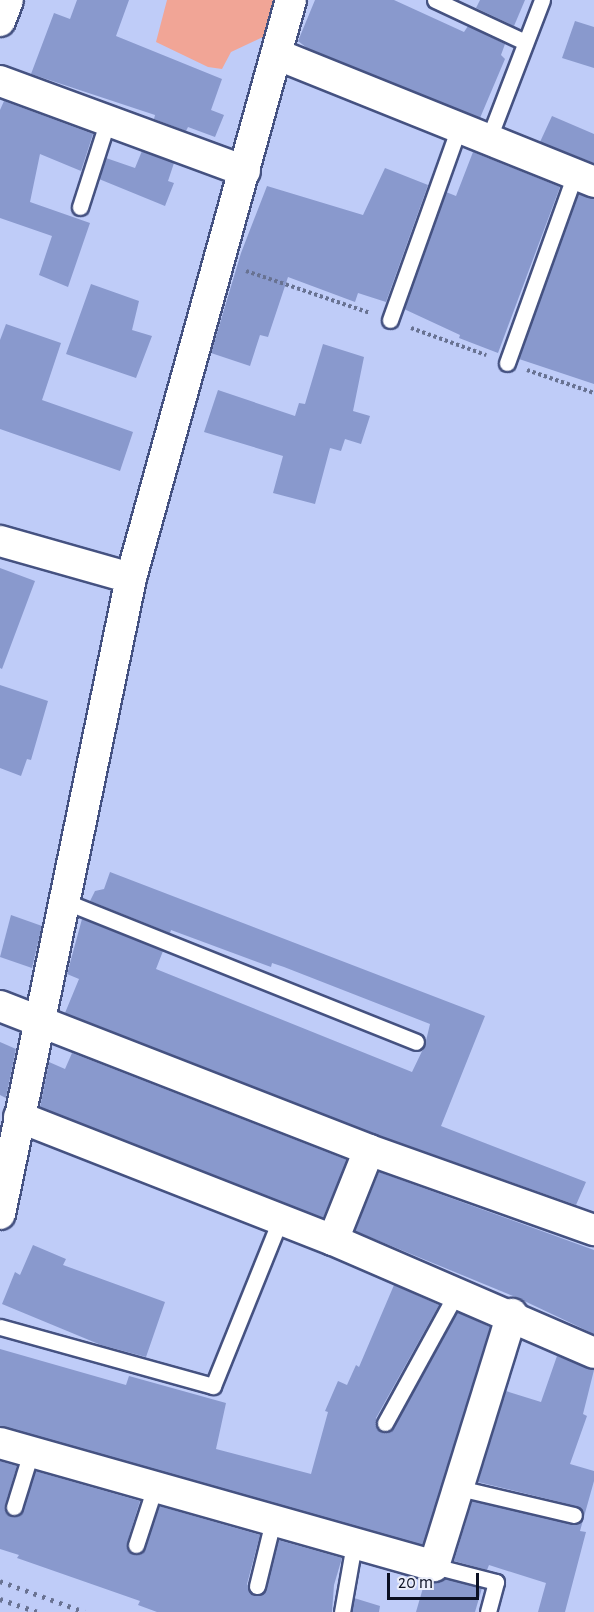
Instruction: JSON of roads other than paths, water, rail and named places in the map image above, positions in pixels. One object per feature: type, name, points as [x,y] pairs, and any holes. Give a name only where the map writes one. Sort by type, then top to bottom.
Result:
[{"type":"street","points":[[0,21],[8,0]]},
{"type":"street","points":[[0,1214],[131,578],[291,0]]},
{"type":"street","points":[[276,54],[460,125],[585,178]]},
{"type":"street","points":[[0,81],[245,171]]},
{"type":"street","points":[[0,541],[131,578]]},
{"type":"street","points":[[0,1006],[369,1150],[594,1230]]},
{"type":"street","points":[[19,1117],[333,1239],[513,1314],[594,1353]]},
{"type":"street","points":[[333,1239],[369,1150]]},
{"type":"street","points":[[0,1443],[434,1566],[513,1314]]},
{"type":"lane","points":[[435,0],[525,42]]},
{"type":"lane","points":[[489,138],[542,0]]},
{"type":"lane","points":[[80,207],[108,120]]},
{"type":"lane","points":[[390,320],[460,125]]},
{"type":"lane","points":[[507,363],[585,178]]},
{"type":"lane","points":[[64,901],[416,1042]]},
{"type":"lane","points":[[0,1327],[213,1386],[281,1218]]},
{"type":"lane","points":[[385,1423],[457,1292]]},
{"type":"lane","points":[[14,1506],[31,1452]]},
{"type":"lane","points":[[136,1545],[155,1487]]},
{"type":"lane","points":[[459,1488],[574,1515]]},
{"type":"lane","points":[[257,1586],[273,1521]]},
{"type":"lane","points":[[342,1612],[354,1544]]},
{"type":"lane","points":[[434,1566],[496,1582],[488,1612]]},
{"type":"railway","points":[[0,1581],[85,1612]]},
{"type":"railway","points":[[0,1599],[37,1612]]}]
